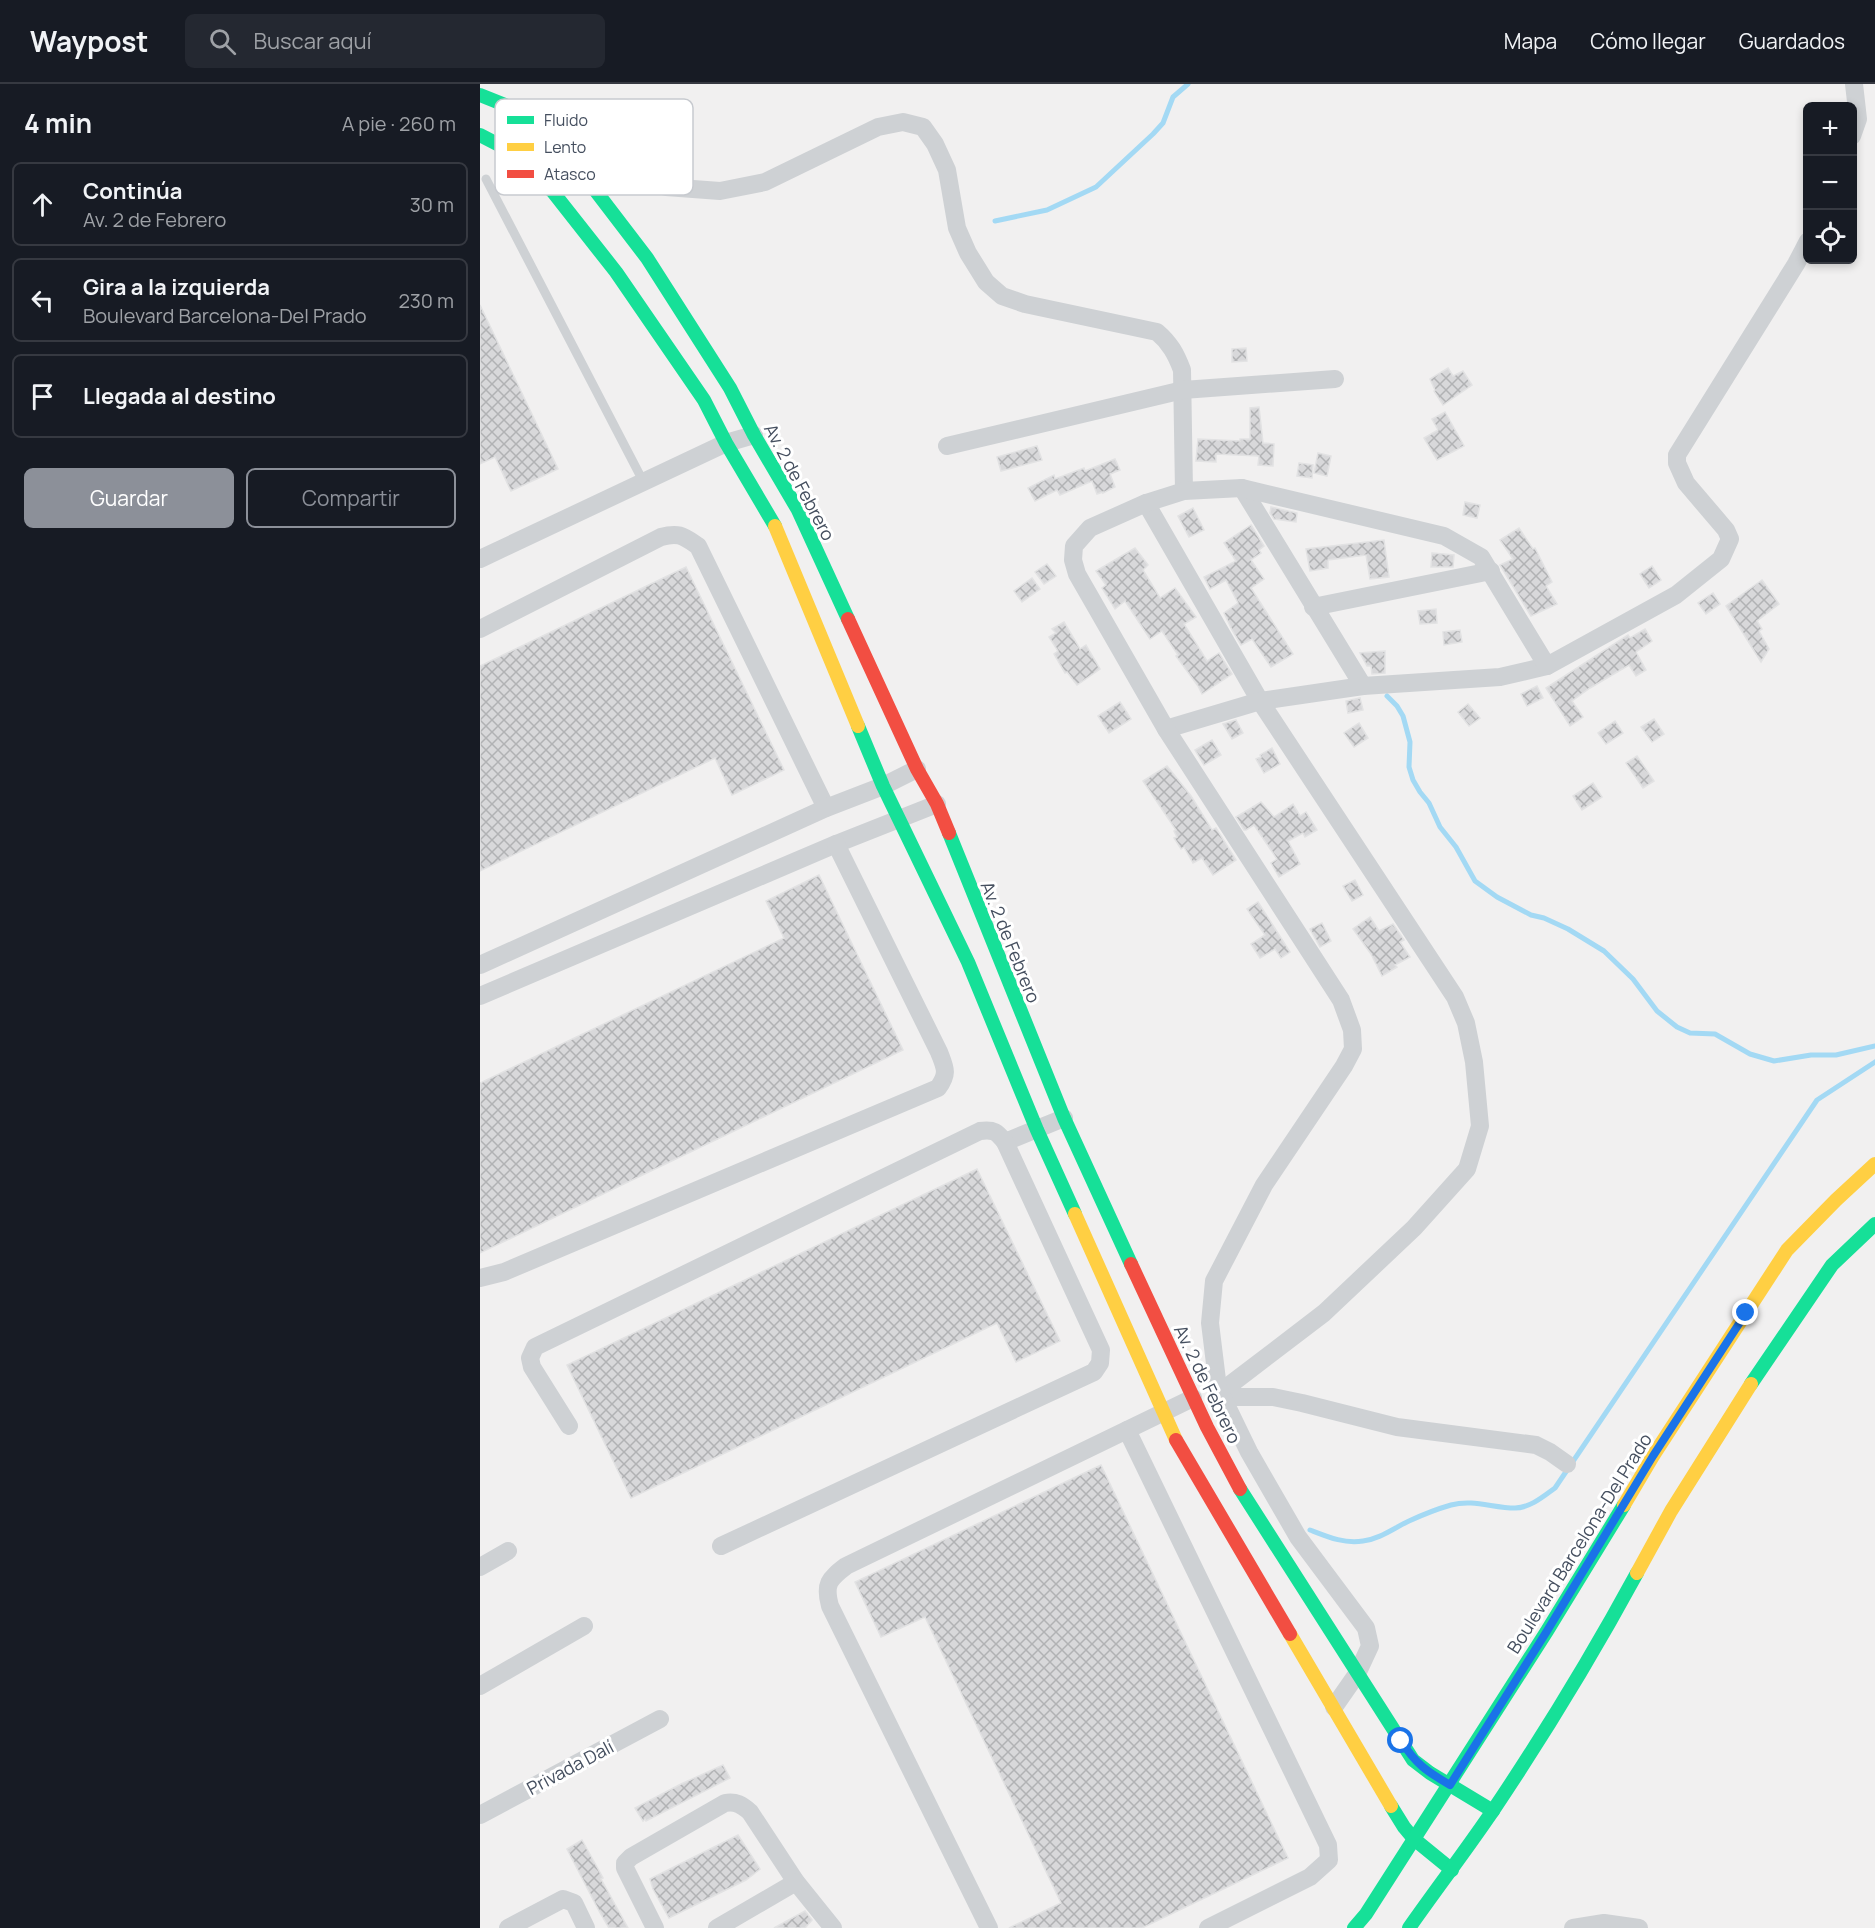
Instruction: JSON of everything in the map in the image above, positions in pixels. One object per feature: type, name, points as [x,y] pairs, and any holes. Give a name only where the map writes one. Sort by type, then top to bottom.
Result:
[{"type":"main road","name":"Av. 2 de Febrero","points":[[480,95],[495,101]]},
{"type":"main road","points":[[480,135],[495,142]]},
{"type":"main road","points":[[555,195],[616,272],[704,400],[726,443],[772,519],[883,786],[968,962],[1037,1130],[1180,1451],[1334,1707],[1394,1812],[1414,1839],[1452,1870]]},
{"type":"main road","name":"Av. 2 de Febrero","points":[[599,195],[646,258],[730,388],[754,435],[798,510],[917,769],[936,804],[1064,1118],[1193,1398],[1246,1500],[1413,1760],[1430,1773],[1493,1811]]},
{"type":"main road","name":"Boulevard Barcelona-Del Prado","points":[[1354,1928],[1366,1914],[1450,1785],[1653,1456],[1787,1250],[1875,1164]]},
{"type":"main road","points":[[1409,1928],[1493,1811],[1536,1745],[1598,1643],[1671,1511],[1741,1398],[1832,1265],[1875,1224]]},
{"type":"street","points":[[1854,84],[1856,102]]},
{"type":"street","points":[[693,189],[720,191],[765,182],[878,127],[903,122],[923,127],[935,144],[946,170],[957,228],[968,253],[986,282],[1002,296],[1025,304],[1157,332],[1168,342],[1182,370],[1184,491]]},
{"type":"street","points":[[1166,729],[1260,701],[1363,686],[1500,677],[1547,666],[1676,596],[1721,559],[1730,539],[1726,530],[1686,483],[1677,463],[1677,455],[1803,251]]},
{"type":"street","points":[[947,446],[1183,390],[1335,379]]},
{"type":"street","points":[[480,559],[726,443],[754,435]]},
{"type":"street","points":[[1334,1707],[1357,1674],[1370,1646],[1366,1628],[1298,1537],[1249,1452],[1218,1388],[1210,1323],[1214,1281],[1264,1185],[1344,1066],[1353,1049],[1352,1030],[1341,1000],[1166,729],[1077,574],[1073,560],[1074,546],[1090,528],[1146,503],[1184,491],[1242,488],[1444,536],[1481,557],[1547,666]]},
{"type":"street","points":[[1242,488],[1363,686]]},
{"type":"street","points":[[1146,503],[1260,701],[1455,997],[1466,1023],[1474,1062],[1480,1126],[1467,1169],[1414,1228],[1323,1313],[1231,1384],[1228,1390],[1235,1397],[1273,1397],[1397,1427],[1536,1445],[1567,1464]]},
{"type":"street","points":[[480,629],[661,537],[671,534],[681,535],[698,546],[826,808]]},
{"type":"street","points":[[1313,607],[1491,571]]},
{"type":"street","points":[[480,965],[917,769]]},
{"type":"street","points":[[480,996],[836,844],[936,804]]},
{"type":"street","points":[[480,1278],[504,1272],[938,1088],[945,1078],[945,1067],[939,1052],[836,844]]},
{"type":"street","points":[[1005,1142],[1064,1118]]},
{"type":"street","points":[[569,1426],[532,1367],[530,1358],[535,1347],[980,1131],[996,1131],[1005,1142],[1101,1350],[1100,1363],[1094,1372],[721,1546]]},
{"type":"street","points":[[988,1928],[830,1606],[826,1591],[832,1578],[846,1566],[1193,1398]]},
{"type":"street","points":[[1127,1430],[1328,1845],[1329,1860],[1310,1877],[1208,1928]]},
{"type":"street","points":[[480,1567],[508,1551]]},
{"type":"street","points":[[480,1686],[584,1626]]},
{"type":"street","name":"Privada Dalí","points":[[480,1815],[660,1719]]},
{"type":"street","points":[[655,1928],[625,1868],[625,1863],[631,1857],[725,1803],[732,1802],[750,1812],[796,1882],[833,1928]]},
{"type":"street","points":[[721,1927],[796,1882]]},
{"type":"street","points":[[508,1928],[563,1899],[574,1903],[586,1928]]},
{"type":"street","points":[[1573,1928],[1604,1923],[1639,1928]]},
{"type":"lane","points":[[486,179],[643,481]]},
{"type":"building","points":[[480,305],[558,469],[511,491],[495,457],[480,464]]},
{"type":"building","points":[[1246,348],[1247,361],[1232,362],[1232,349]]},
{"type":"building","points":[[1448,368],[1453,376],[1463,371],[1472,385],[1443,405],[1430,379]]},
{"type":"building","points":[[1259,407],[1263,443],[1274,444],[1273,466],[1258,465],[1259,456],[1216,454],[1216,462],[1196,461],[1198,439],[1240,441],[1240,439],[1250,439],[1250,408]]},
{"type":"building","points":[[1445,412],[1464,446],[1437,460],[1424,438],[1438,430],[1432,419]]},
{"type":"building","points":[[1037,446],[1042,460],[1001,471],[997,457]]},
{"type":"building","points":[[1318,453],[1331,456],[1327,476],[1314,473]]},
{"type":"building","points":[[1115,459],[1120,470],[1110,474],[1115,487],[1103,493],[1097,494],[1092,481],[1060,495],[1057,490],[1035,501],[1028,488],[1054,475],[1055,479],[1084,468],[1085,471]]},
{"type":"building","points":[[1299,463],[1313,465],[1312,478],[1297,476]]},
{"type":"building","points":[[1465,502],[1480,505],[1477,518],[1463,515]]},
{"type":"building","points":[[1271,507],[1297,513],[1296,522],[1274,519],[1270,513]]},
{"type":"building","points":[[1193,508],[1204,530],[1189,537],[1178,516]]},
{"type":"building","points":[[1251,525],[1264,546],[1259,550],[1261,553],[1251,560],[1264,579],[1251,588],[1293,654],[1271,667],[1252,639],[1241,645],[1232,630],[1224,613],[1238,603],[1226,580],[1210,589],[1204,577],[1236,561],[1224,543]]},
{"type":"building","points":[[1519,528],[1533,549],[1535,548],[1552,582],[1546,586],[1557,604],[1531,616],[1500,565],[1513,559],[1500,540]]},
{"type":"building","points":[[1384,540],[1389,577],[1370,579],[1366,555],[1328,560],[1328,568],[1310,571],[1306,549]]},
{"type":"building","points":[[1135,548],[1148,565],[1143,570],[1160,598],[1175,588],[1196,617],[1184,624],[1207,661],[1219,653],[1232,674],[1202,694],[1162,631],[1150,639],[1125,601],[1115,609],[1102,588],[1106,585],[1096,571]]},
{"type":"building","points":[[1432,553],[1454,555],[1453,567],[1431,567]]},
{"type":"building","points":[[1047,564],[1056,576],[1044,584],[1035,572]]},
{"type":"building","points":[[1652,566],[1661,580],[1649,588],[1640,574]]},
{"type":"building","points":[[686,567],[784,770],[732,795],[715,758],[480,871],[480,666]]},
{"type":"building","points":[[1032,578],[1040,589],[1022,602],[1014,591]]},
{"type":"building","points":[[1762,580],[1779,604],[1757,621],[1762,629],[1759,631],[1769,649],[1761,662],[1726,606]]},
{"type":"building","points":[[1713,593],[1720,604],[1706,614],[1698,603]]},
{"type":"building","points":[[1436,609],[1437,623],[1420,624],[1418,611]]},
{"type":"building","points":[[1064,622],[1080,649],[1086,645],[1100,669],[1077,685],[1067,672],[1065,673],[1054,654],[1058,651],[1049,637],[1056,633],[1052,629]]},
{"type":"building","points":[[1645,629],[1652,641],[1636,652],[1646,670],[1636,676],[1629,665],[1572,701],[1583,717],[1570,726],[1546,688],[1628,635],[1630,638]]},
{"type":"building","points":[[1460,630],[1462,642],[1444,645],[1443,632]]},
{"type":"building","points":[[1385,651],[1385,673],[1372,674],[1371,666],[1367,666],[1360,653]]},
{"type":"building","points":[[1537,686],[1543,698],[1527,706],[1521,694]]},
{"type":"building","points":[[1360,698],[1363,710],[1348,713],[1346,701]]},
{"type":"building","points":[[1120,702],[1131,719],[1109,733],[1098,716]]},
{"type":"building","points":[[1468,704],[1480,718],[1469,726],[1458,712]]},
{"type":"building","points":[[1654,719],[1664,734],[1652,742],[1641,727]]},
{"type":"building","points":[[1236,720],[1243,733],[1232,739],[1223,724]]},
{"type":"building","points":[[1615,721],[1623,733],[1606,744],[1598,733]]},
{"type":"building","points":[[1359,723],[1368,738],[1354,747],[1344,733]]},
{"type":"building","points":[[1212,740],[1221,755],[1204,765],[1195,750]]},
{"type":"building","points":[[1272,748],[1280,764],[1264,773],[1256,759]]},
{"type":"building","points":[[1637,756],[1654,781],[1643,788],[1626,763]]},
{"type":"building","points":[[1167,766],[1191,796],[1212,830],[1216,828],[1236,860],[1213,875],[1202,858],[1193,863],[1184,847],[1181,849],[1174,838],[1177,837],[1174,831],[1176,830],[1143,781]]},
{"type":"building","points":[[1593,783],[1602,797],[1582,810],[1573,796]]},
{"type":"building","points":[[1261,802],[1274,817],[1293,804],[1300,816],[1306,812],[1317,830],[1305,837],[1303,833],[1288,841],[1300,864],[1279,877],[1271,863],[1277,859],[1254,825],[1244,830],[1236,817]]},
{"type":"building","points":[[819,875],[903,1050],[480,1253],[480,1083],[784,938],[766,901]]},
{"type":"building","points":[[1355,880],[1363,895],[1352,901],[1343,886]]},
{"type":"building","points":[[1258,902],[1290,952],[1281,958],[1275,949],[1260,958],[1251,944],[1265,935],[1247,909]]},
{"type":"building","points":[[1370,917],[1379,931],[1393,924],[1404,940],[1400,942],[1410,957],[1395,965],[1397,967],[1382,976],[1371,954],[1353,929]]},
{"type":"building","points":[[1322,923],[1331,941],[1320,947],[1310,929]]},
{"type":"building","points":[[977,1169],[1060,1341],[1016,1362],[997,1323],[631,1498],[567,1365]]},
{"type":"building","points":[[1101,1465],[1288,1858],[1142,1928],[1009,1928],[1061,1903],[925,1617],[881,1637],[855,1582]]},
{"type":"building","points":[[723,1765],[730,1778],[646,1821],[645,1819],[643,1821],[635,1808],[681,1784]]},
{"type":"building","points":[[738,1835],[760,1869],[746,1880],[669,1918],[650,1879]]},
{"type":"building","points":[[582,1840],[628,1928],[609,1928],[599,1911],[567,1849]]},
{"type":"building","points":[[805,1911],[812,1920],[805,1928],[774,1928]]},
{"type":"waterway","points":[[995,221],[1047,210],[1096,187],[1163,123],[1173,97],[1188,84]]},
{"type":"waterway","points":[[1387,696],[1403,716],[1410,742],[1409,767],[1413,780],[1475,881],[1497,897],[1531,915],[1568,929],[1604,951],[1633,979],[1657,1011],[1677,1027],[1690,1033],[1715,1034],[1750,1054],[1774,1061],[1811,1055],[1836,1055],[1875,1046]]},
{"type":"waterway","points":[[1310,1530],[1343,1541],[1369,1540],[1451,1505],[1475,1503],[1515,1508],[1526,1506],[1555,1488],[1817,1100],[1875,1062]]},
{"type":"traffic: fast","points":[[480,95],[495,101]]},
{"type":"traffic: fast","points":[[480,135],[495,143]]},
{"type":"traffic: fast","points":[[555,195],[616,272],[704,400],[726,443],[775,526]]},
{"type":"traffic: fast","points":[[599,195],[647,258],[730,388],[754,435],[798,510],[848,619]]},
{"type":"traffic: fast","points":[[858,726],[883,786],[968,962],[1037,1130],[1075,1214]]},
{"type":"traffic: fast","points":[[949,833],[1064,1118],[1131,1264]]},
{"type":"traffic: fast","points":[[1751,1384],[1832,1265],[1875,1224]]},
{"type":"traffic: fast","points":[[1240,1489],[1413,1760],[1430,1773],[1493,1811]]},
{"type":"traffic: fast","points":[[1354,1928],[1366,1914],[1547,1631],[1624,1505]]},
{"type":"traffic: fast","points":[[1409,1928],[1484,1824],[1532,1751],[1586,1663],[1637,1573]]},
{"type":"traffic: fast","points":[[1391,1806],[1414,1839],[1452,1870]]},
{"type":"traffic: slow","points":[[775,526],[858,726]]},
{"type":"traffic: slow","points":[[1624,1505],[1653,1456],[1787,1250],[1875,1164]]},
{"type":"traffic: slow","points":[[1075,1214],[1176,1440]]},
{"type":"traffic: slow","points":[[1637,1573],[1671,1511],[1751,1384]]},
{"type":"traffic: slow","points":[[1290,1634],[1391,1806]]},
{"type":"traffic: jam","points":[[848,619],[949,833]]},
{"type":"traffic: jam","points":[[1131,1264],[1207,1427],[1240,1489]]},
{"type":"traffic: jam","points":[[1176,1440],[1290,1634]]},
{"type":"route","points":[[1401,1741],[1413,1760],[1450,1785],[1653,1456],[1746,1313]]}]
